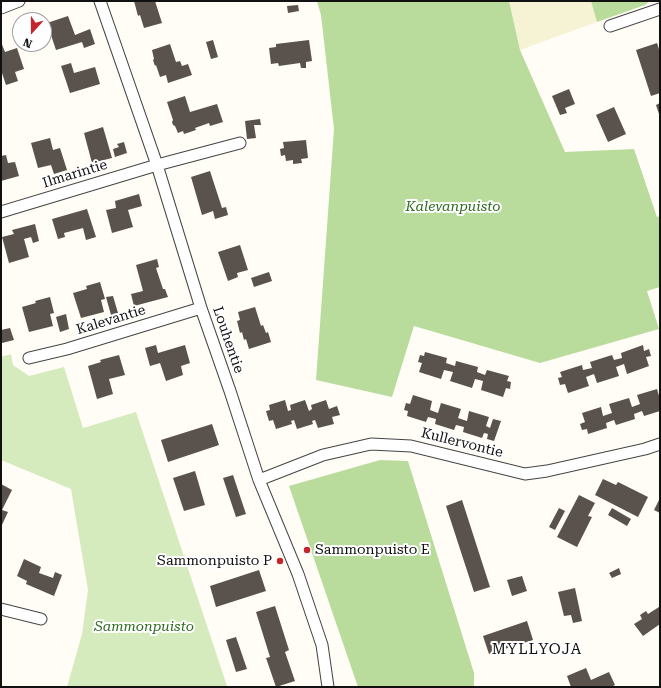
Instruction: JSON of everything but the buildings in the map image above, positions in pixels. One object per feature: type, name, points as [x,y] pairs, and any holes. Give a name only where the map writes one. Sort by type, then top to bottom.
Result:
[{"type":"street","name":"Louhentie","points":[[100,1],[157,165],[201,308],[259,480],[298,574],[322,645],[328,687]]},
{"type":"street","points":[[610,26],[660,9]]},
{"type":"street","name":"Ilmarintie","points":[[1,212],[157,165],[240,143]]},
{"type":"street","name":"Kalevantie","points":[[29,358],[67,349],[201,308]]},
{"type":"street","name":"Kullervontie","points":[[259,480],[323,455],[371,444],[411,446],[525,474],[547,471],[645,449],[660,444]]},
{"type":"street","points":[[1,610],[40,619]]},
{"type":"shaded area","points":[[509,1],[591,1],[597,22],[520,50]]},
{"type":"green space","name":"Kalevanpuisto","points":[[317,1],[509,1],[520,50],[565,152],[634,149],[657,217],[660,216],[660,287],[647,291],[659,329],[540,363],[414,326],[392,397],[316,380],[334,129],[321,15]]},
{"type":"green space","points":[[591,1],[650,1],[645,5],[597,22]]},
{"type":"green space","name":"Sammonpuisto","points":[[11,354],[13,365],[29,376],[64,367],[83,428],[136,412],[227,686],[231,687],[67,687],[82,634],[88,590],[71,489],[1,460],[1,357]]},
{"type":"green space","points":[[380,460],[408,461],[474,673],[473,687],[358,687],[289,486]]},
{"type":"place","name":"Sammonpuisto E","points":[[307,550]]},
{"type":"place","name":"Sammonpuisto P","points":[[280,561]]},
{"type":"district","name":"MYLLYOJA","points":[[537,650]]}]
